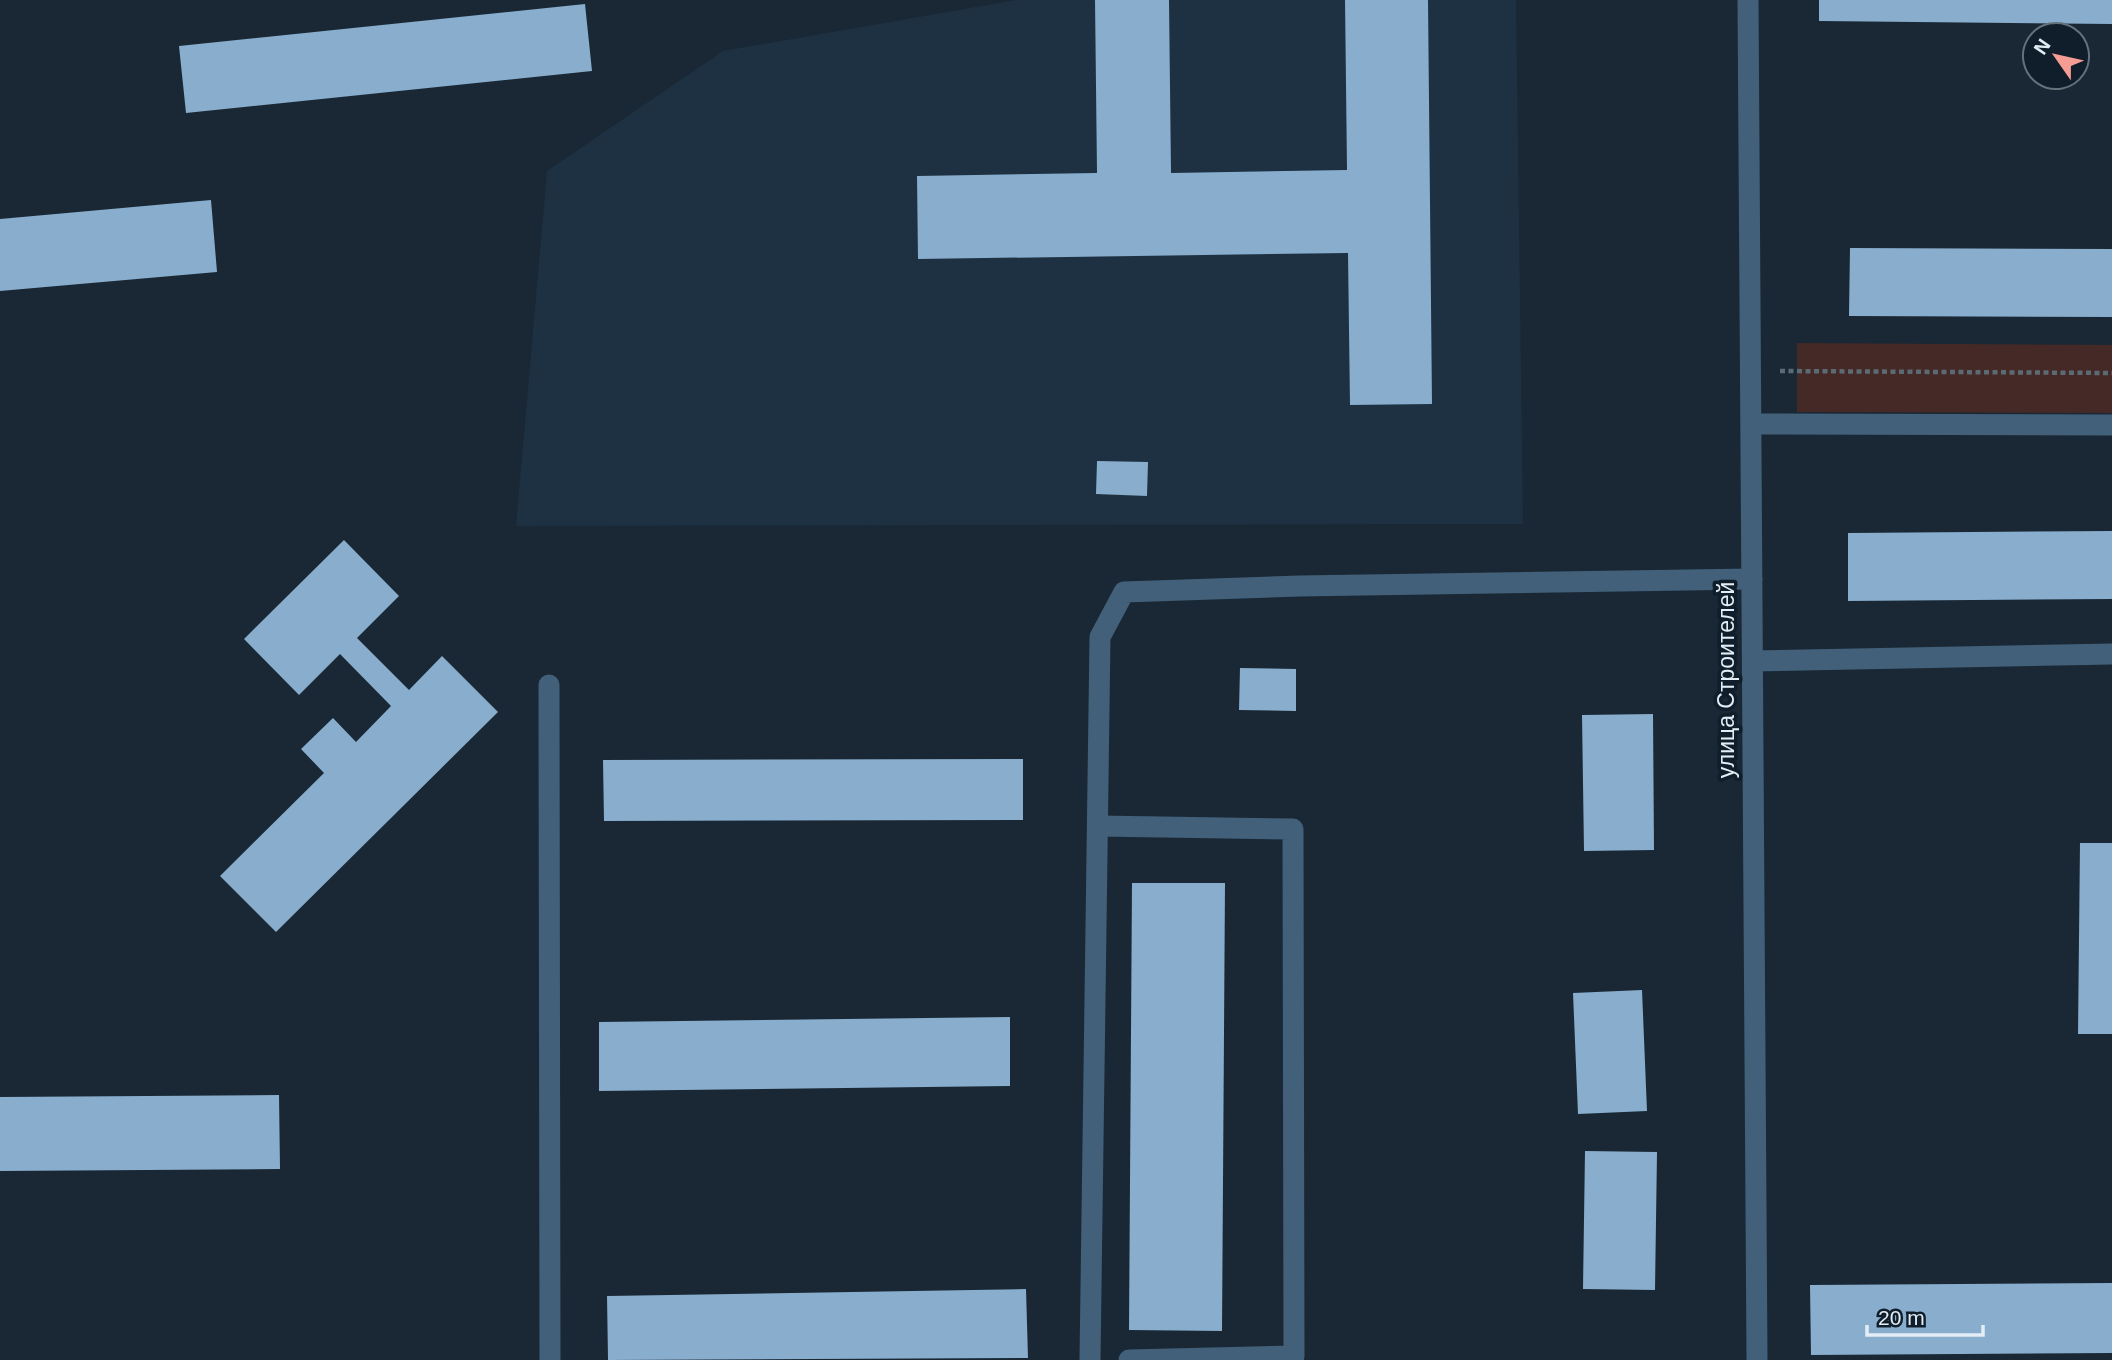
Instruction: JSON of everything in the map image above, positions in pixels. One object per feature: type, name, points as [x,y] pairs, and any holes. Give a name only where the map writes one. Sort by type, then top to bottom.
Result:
[{"type":"street","name":"улица Строителей","points":[[1748,0],[1757,1360]]},
{"type":"street","points":[[1752,424],[2112,425]]},
{"type":"street","points":[[1090,1360],[1101,637],[1124,592],[1299,586],[1752,579]]},
{"type":"street","points":[[1752,661],[2112,654]]},
{"type":"street","points":[[549,685],[550,1360]]},
{"type":"street","points":[[1098,826],[1293,829],[1294,1356],[1129,1360]]},
{"type":"path","points":[[1751,371],[2112,373]]},
{"type":"shaded area","points":[[1016,0],[1516,0],[1523,524],[516,526],[547,171],[723,51]]},
{"type":"shaded area","points":[[1797,343],[2112,345],[2112,413],[1797,412]]},
{"type":"building","points":[[1095,0],[1169,0],[1171,173],[1347,170],[1345,0],[1428,0],[1432,404],[1350,405],[1348,253],[918,259],[917,176],[1097,173]]},
{"type":"building","points":[[1819,0],[2112,0],[2112,24],[2091,24],[2091,21],[1819,21]]},
{"type":"building","points":[[585,4],[592,71],[186,113],[179,46]]},
{"type":"building","points":[[211,200],[217,272],[0,291],[0,219]]},
{"type":"building","points":[[1850,248],[2112,249],[2112,317],[1849,316]]},
{"type":"building","points":[[1097,461],[1148,462],[1147,496],[1096,494]]},
{"type":"building","points":[[2112,531],[2112,599],[1848,601],[1848,533]]},
{"type":"building","points":[[344,540],[399,596],[357,638],[409,690],[442,656],[498,712],[276,932],[220,876],[324,773],[301,749],[333,718],[356,742],[391,706],[340,654],[299,695],[244,639]]},
{"type":"building","points":[[1240,668],[1296,669],[1296,711],[1239,710]]},
{"type":"building","points":[[1653,714],[1654,850],[1584,851],[1582,715]]},
{"type":"building","points":[[1023,759],[1023,820],[604,821],[603,760]]},
{"type":"building","points":[[2080,843],[2112,843],[2112,1034],[2078,1034]]},
{"type":"building","points":[[1132,883],[1225,883],[1222,1331],[1129,1330]]},
{"type":"building","points":[[1642,990],[1647,1111],[1578,1114],[1573,993]]},
{"type":"building","points":[[1010,1017],[1010,1086],[599,1091],[599,1022]]},
{"type":"building","points":[[279,1095],[280,1169],[0,1171],[0,1097]]},
{"type":"building","points":[[1585,1151],[1657,1152],[1655,1290],[1583,1289]]},
{"type":"building","points":[[2112,1283],[2112,1353],[1811,1355],[1810,1285]]},
{"type":"building","points":[[1026,1289],[1028,1358],[608,1360],[607,1296]]}]
